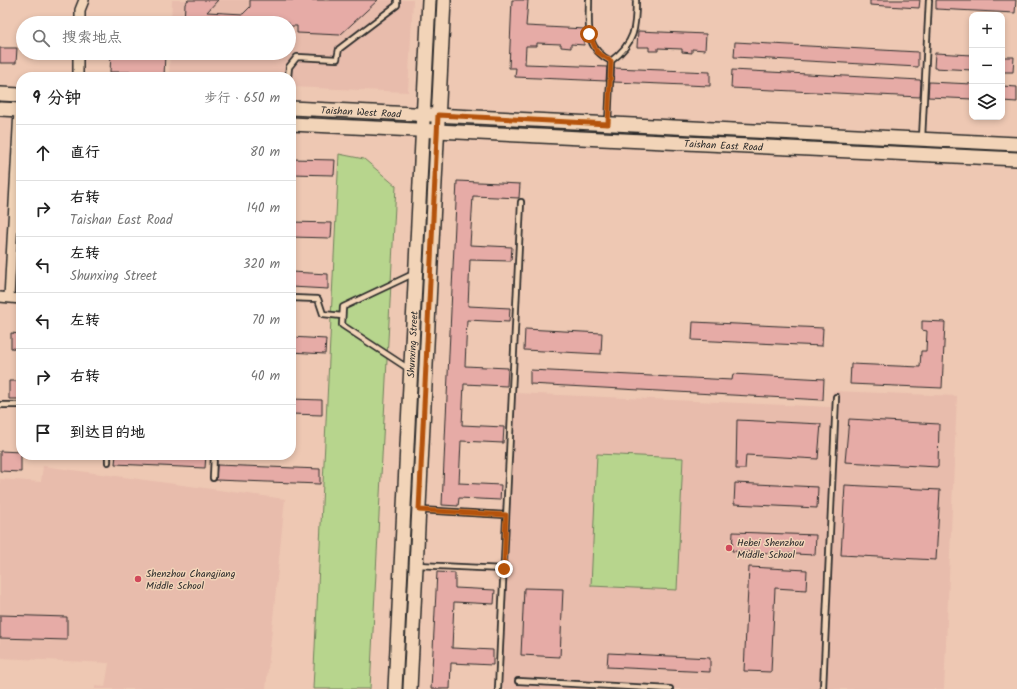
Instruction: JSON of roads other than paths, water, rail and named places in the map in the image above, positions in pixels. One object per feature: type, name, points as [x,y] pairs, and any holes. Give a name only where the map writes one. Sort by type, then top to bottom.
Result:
[{"type":"main road","name":"Shunxing Street","points":[[429,0],[431,115]]},
{"type":"main road","name":"Shunxing Street","points":[[410,689],[419,510],[430,130],[444,0]]},
{"type":"main road","points":[[0,94],[16,95]]},
{"type":"main road","name":"Taishan West Road","points":[[296,108],[431,115]]},
{"type":"main road","points":[[0,109],[16,110]]},
{"type":"main road","name":"Taishan East Road","points":[[431,115],[1017,144]]},
{"type":"main road","name":"Taishan West Road","points":[[296,124],[430,130]]},
{"type":"main road","name":"Shunxing Street","points":[[395,689],[415,273],[430,130]]},
{"type":"main road","name":"Taishan East Road","points":[[430,130],[1017,159]]},
{"type":"street","points":[[80,16],[80,10],[84,0]]},
{"type":"street","points":[[78,60],[78,72]]},
{"type":"street","points":[[16,157],[4,298],[16,299]]},
{"type":"lane","points":[[296,58],[297,57],[338,59],[339,49],[397,5],[397,0]]},
{"type":"lane","points":[[589,0],[589,34],[593,45],[602,56],[611,61]]},
{"type":"lane","points":[[611,61],[623,53],[631,40],[636,26],[636,0]]},
{"type":"lane","points":[[922,139],[929,0]]},
{"type":"lane","points":[[288,72],[289,67],[295,60]]},
{"type":"lane","points":[[608,124],[611,61]]},
{"type":"lane","points":[[498,689],[521,202]]},
{"type":"lane","points":[[411,370],[342,325],[342,316],[343,307],[415,273]]},
{"type":"lane","points":[[296,298],[318,299],[323,314],[342,316]]},
{"type":"lane","points":[[823,689],[836,397]]},
{"type":"lane","points":[[0,405],[16,405]]},
{"type":"lane","points":[[213,478],[214,460]]},
{"type":"lane","points":[[419,510],[506,515]]},
{"type":"lane","points":[[416,565],[504,569]]},
{"type":"lane","points":[[518,681],[577,686],[670,689]]},
{"type":"place","name":"Hebei Shenzhou Middle School","points":[[729,548]]},
{"type":"place","name":"Shenzhou Changjiang Middle School","points":[[138,579]]}]
